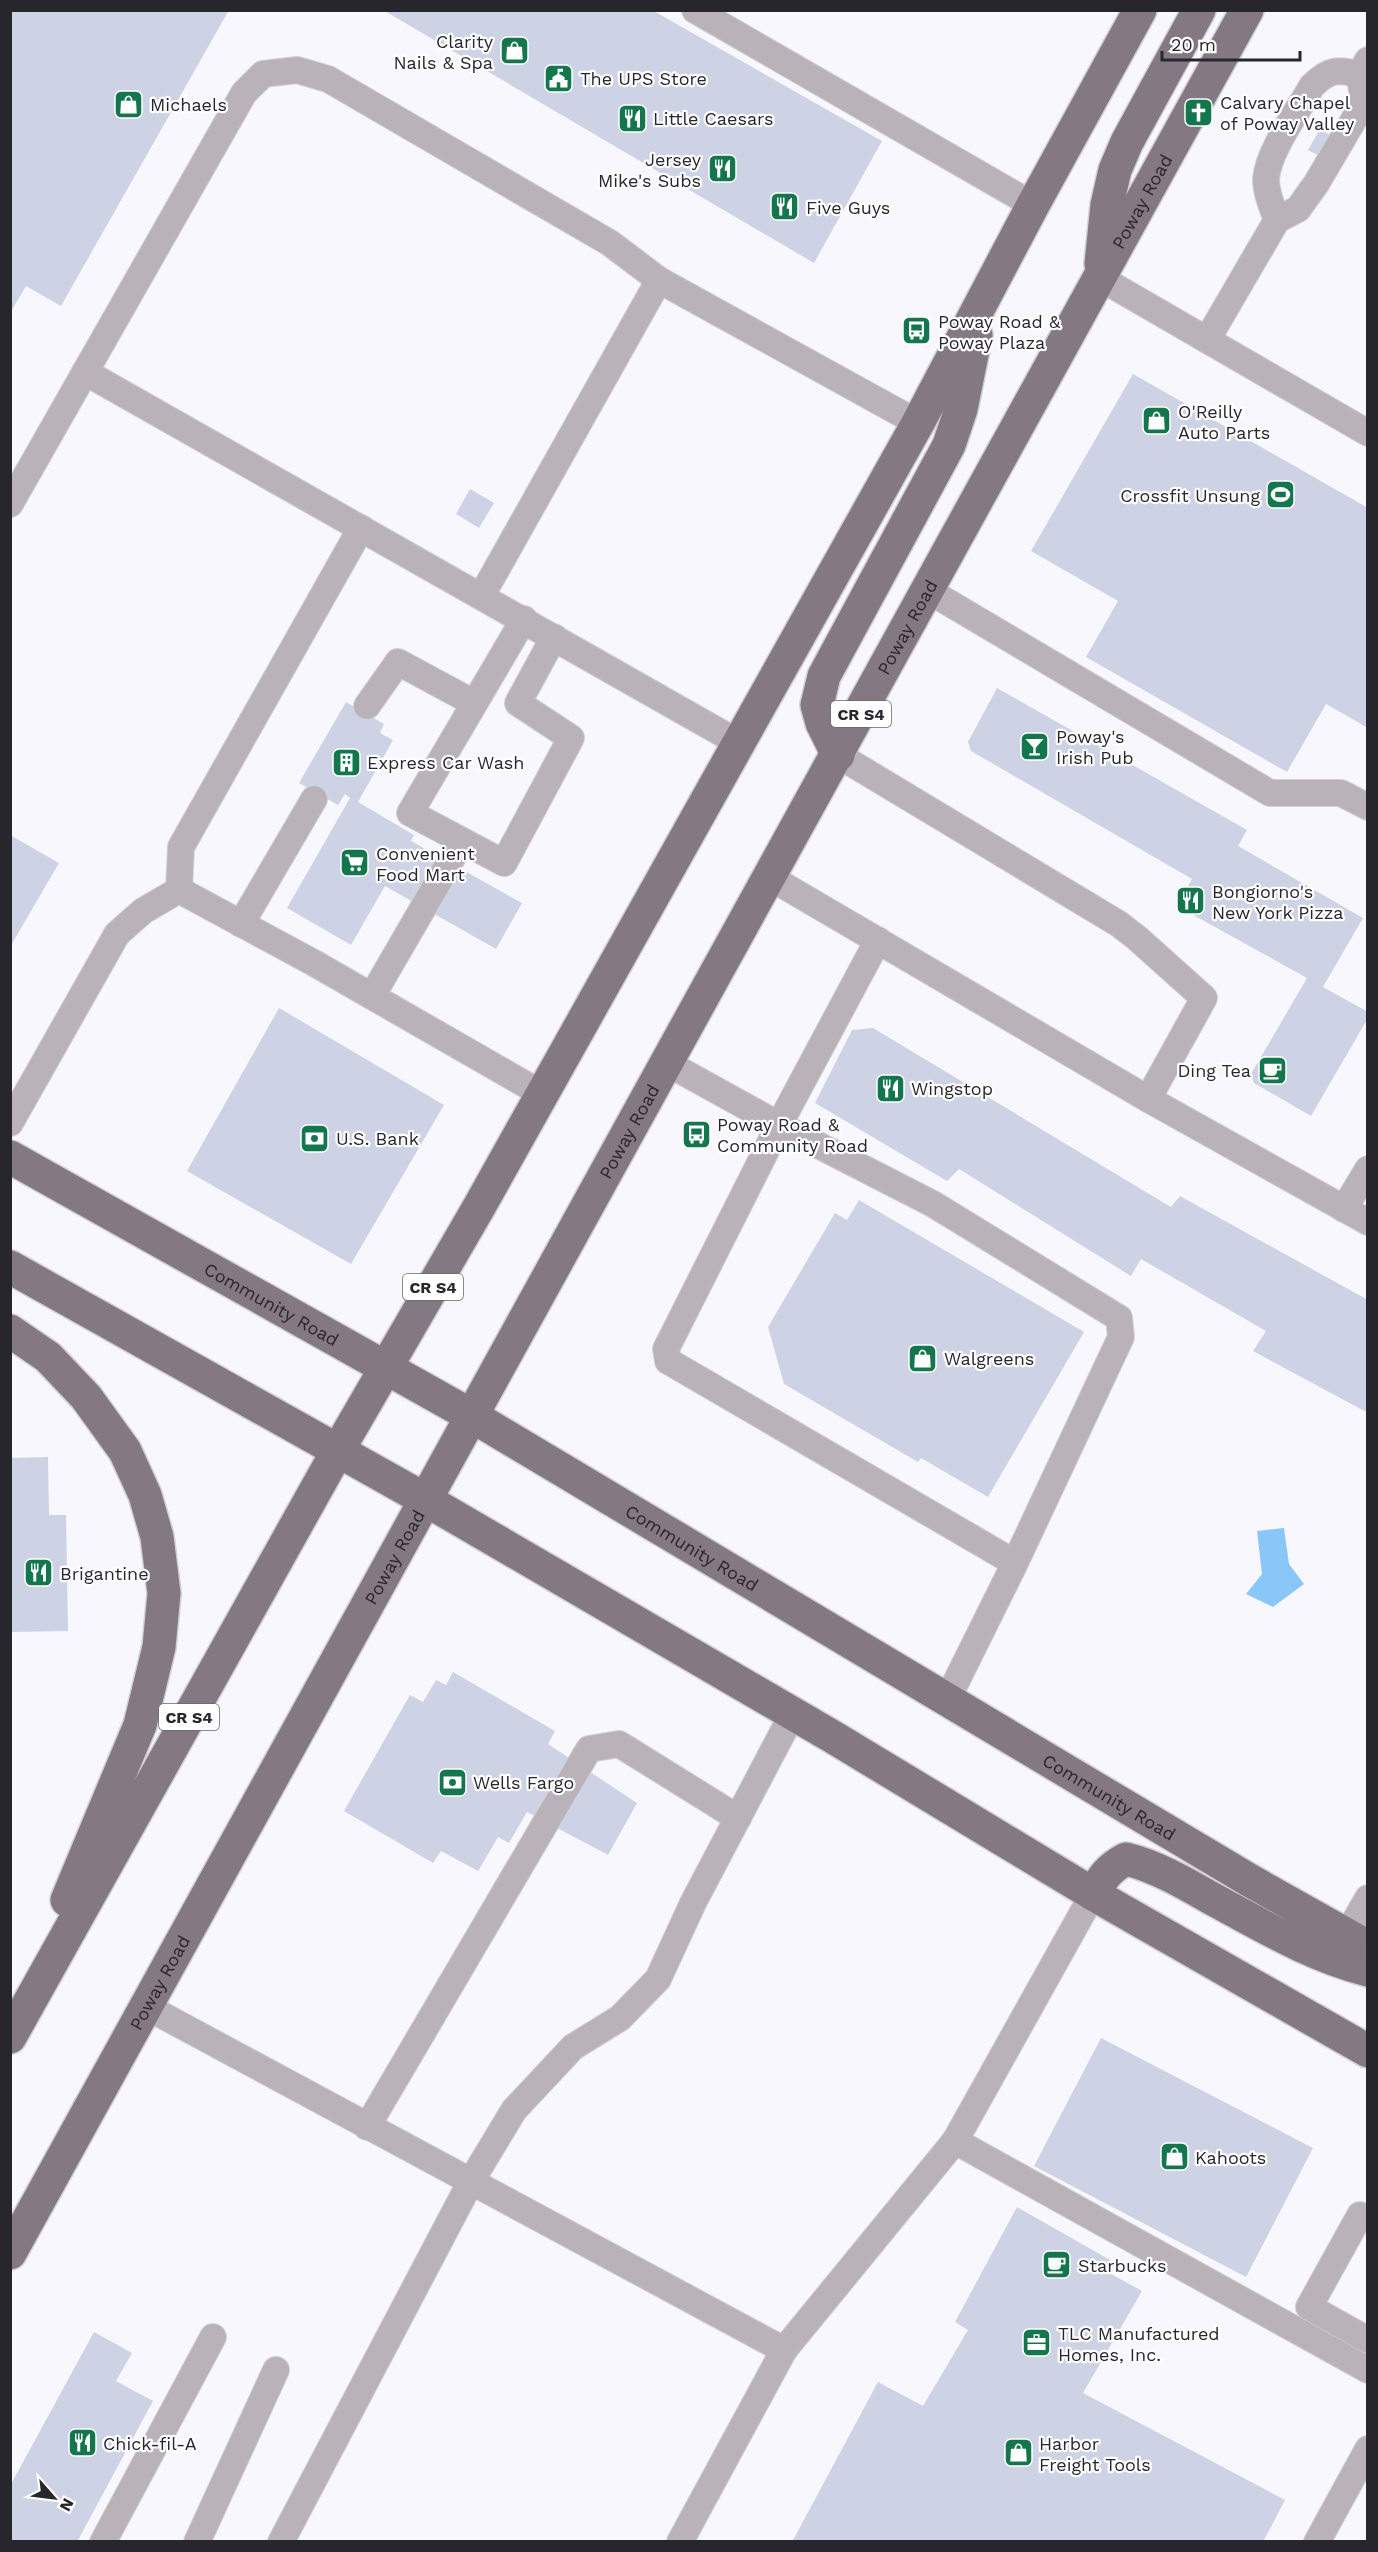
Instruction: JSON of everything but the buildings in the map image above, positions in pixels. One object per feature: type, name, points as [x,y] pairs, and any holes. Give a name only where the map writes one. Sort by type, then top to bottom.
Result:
[{"type":"main road","name":"CR S4","points":[[10,2037],[337,1452],[542,1094],[918,423],[1033,205],[1140,10]]},
{"type":"main road","points":[[1100,278],[1107,205],[1115,170],[1127,142],[1199,10]]},
{"type":"main road","name":"Poway Road","points":[[10,2253],[771,878],[1247,10]]},
{"type":"main road","points":[[838,755],[822,723],[817,705],[824,676],[949,445],[961,410],[984,298]]},
{"type":"main road","name":"Community Road","points":[[10,1156],[387,1366],[1357,1941]]},
{"type":"main road","points":[[10,1267],[426,1500],[1093,1894],[1368,2051]]},
{"type":"main road","points":[[10,1331],[48,1357],[86,1397],[125,1451],[145,1495],[154,1527],[164,1593],[159,1647],[140,1725],[63,1910],[41,1982]]},
{"type":"main road","points":[[1093,1894],[1102,1877],[1111,1867],[1126,1859],[1138,1862],[1188,1885],[1306,1948],[1339,1962],[1368,1970]]},
{"type":"main road","points":[[1332,2031],[1368,2035]]},
{"type":"lane","points":[[695,10],[1033,205]]},
{"type":"lane","points":[[1207,340],[1277,220],[1298,209],[1317,184],[1356,116],[1363,95],[1363,67],[1328,73],[1312,86],[1269,161],[1266,180],[1269,199],[1277,220]]},
{"type":"lane","points":[[10,504],[244,93],[263,74],[297,70],[328,79],[610,243],[659,280],[918,423]]},
{"type":"lane","points":[[1100,278],[1368,433]]},
{"type":"lane","points":[[482,595],[659,280]]},
{"type":"lane","points":[[85,372],[482,595],[739,743]]},
{"type":"lane","points":[[179,890],[181,847],[361,528]]},
{"type":"lane","points":[[929,591],[1270,793],[1341,793],[1368,807]]},
{"type":"lane","points":[[524,619],[410,813],[504,863],[571,738],[518,703],[555,637]]},
{"type":"lane","points":[[367,706],[398,662],[474,703]]},
{"type":"lane","points":[[838,755],[1119,924],[1204,998],[1148,1099]]},
{"type":"lane","points":[[241,924],[315,799]]},
{"type":"lane","points":[[372,996],[462,841]]},
{"type":"lane","points":[[771,878],[1148,1099],[1368,1222]]},
{"type":"lane","points":[[179,890],[372,996],[542,1094]]},
{"type":"lane","points":[[10,1123],[117,934],[142,911],[179,890]]},
{"type":"lane","points":[[878,940],[779,1125],[666,1349],[668,1360],[1015,1563]]},
{"type":"lane","points":[[667,1063],[779,1125],[933,1204],[1119,1318],[1121,1337],[1015,1563],[947,1700]]},
{"type":"lane","points":[[1344,1209],[1368,1169]]},
{"type":"lane","points":[[281,2541],[470,2183],[514,2110],[573,2048],[620,2018],[658,1979],[693,1903],[792,1715]]},
{"type":"lane","points":[[367,2127],[589,1749],[619,1744],[738,1818]]},
{"type":"lane","points":[[680,2541],[784,2350],[955,2141],[1093,1894]]},
{"type":"lane","points":[[1357,1941],[1368,1898]]},
{"type":"lane","points":[[147,2007],[470,2183],[784,2350]]},
{"type":"lane","points":[[955,2141],[1368,2370]]},
{"type":"lane","points":[[1360,2215],[1309,2307],[1368,2340]]},
{"type":"lane","points":[[103,2541],[213,2337]]},
{"type":"lane","points":[[197,2541],[276,2370]]},
{"type":"lane","points":[[1317,2541],[1368,2450]]},
{"type":"water","points":[[1284,1528],[1289,1564],[1304,1584],[1273,1607],[1246,1594],[1262,1574],[1257,1531]]},
{"type":"place","name":"Clarity Nails & Spa","points":[[514,51]]},
{"type":"place","name":"The UPS Store","points":[[559,78]]},
{"type":"place","name":"Michaels","points":[[129,104]]},
{"type":"place","name":"Calvary Chapel of Poway Valley","points":[[1199,112]]},
{"type":"place","name":"Little Caesars","points":[[632,118]]},
{"type":"place","name":"Jersey Mike's Subs","points":[[722,169]]},
{"type":"place","name":"Five Guys","points":[[785,207]]},
{"type":"place","name":"Poway Road & Poway Plaza","points":[[917,331]]},
{"type":"place","name":"O'Reilly Auto Parts","points":[[1157,421]]},
{"type":"place","name":"Crossfit Unsung","points":[[1281,495]]},
{"type":"place","name":"Poway's Irish Pub","points":[[1035,746]]},
{"type":"place","name":"Express Car Wash","points":[[346,762]]},
{"type":"place","name":"Convenient Food Mart","points":[[355,863]]},
{"type":"place","name":"Bongiorno's New York Pizza","points":[[1191,901]]},
{"type":"place","name":"Ding Tea","points":[[1272,1070]]},
{"type":"place","name":"Wingstop","points":[[890,1088]]},
{"type":"place","name":"Poway Road & Community Road","points":[[696,1134]]},
{"type":"place","name":"U.S. Bank","points":[[315,1138]]},
{"type":"place","name":"Walgreens","points":[[923,1358]]},
{"type":"place","name":"Brigantine","points":[[39,1573]]},
{"type":"place","name":"Wells Fargo","points":[[452,1782]]},
{"type":"place","name":"Kahoots","points":[[1174,2157]]},
{"type":"place","name":"Starbucks","points":[[1057,2265]]},
{"type":"place","name":"TLC Manufactured Homes, Inc.","points":[[1037,2343]]},
{"type":"place","name":"Chick-fil-A","points":[[82,2443]]},
{"type":"place","name":"Harbor Freight Tools","points":[[1018,2453]]}]
